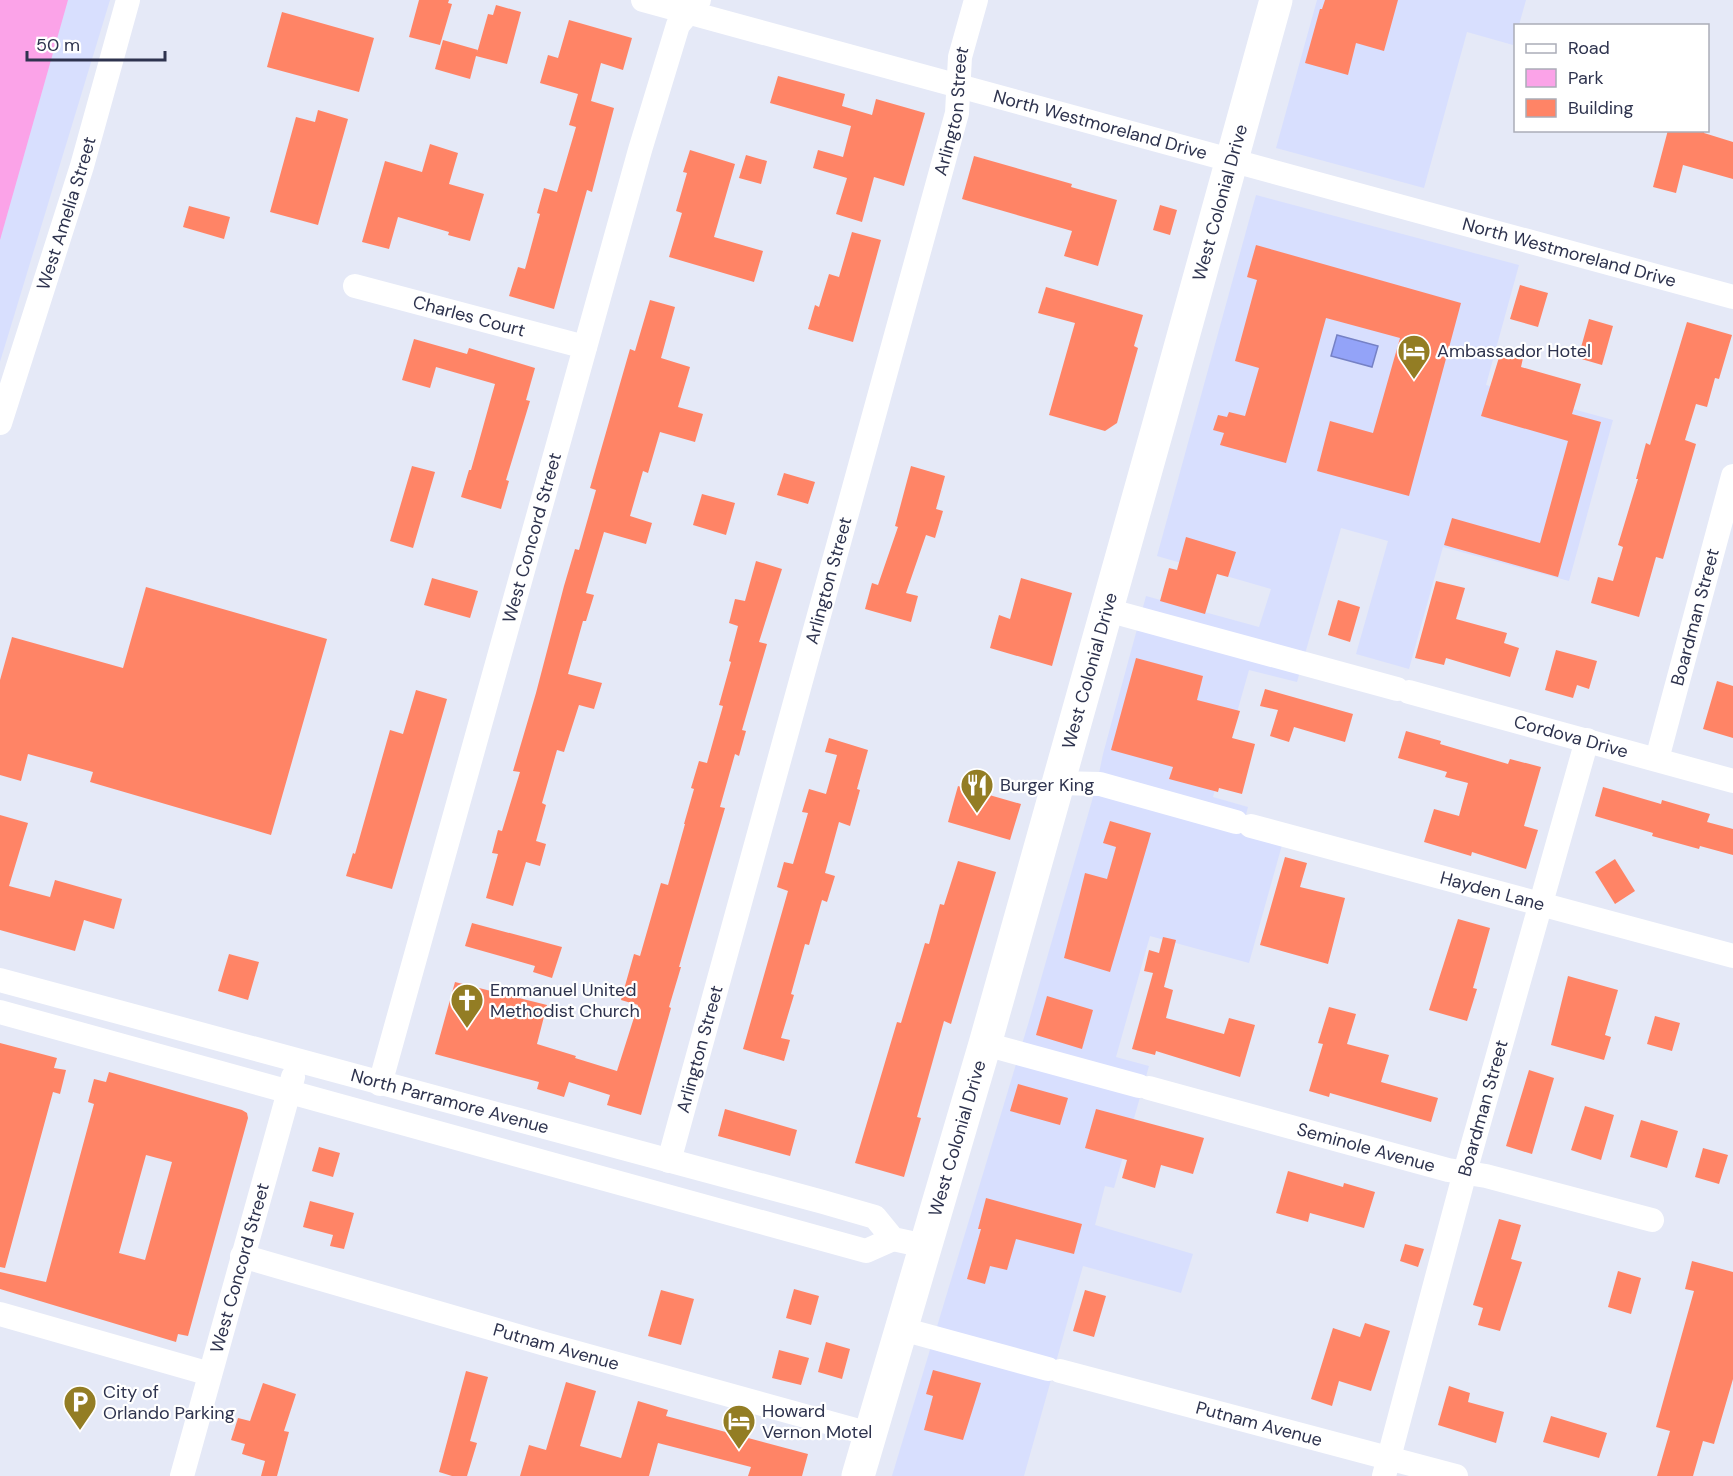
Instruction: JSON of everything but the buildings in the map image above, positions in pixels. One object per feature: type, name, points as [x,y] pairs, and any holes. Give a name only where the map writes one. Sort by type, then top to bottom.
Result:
[{"type":"highway","name":"West Colonial Drive","points":[[858,1476],[985,1044],[1275,0]]},
{"type":"street","name":"West Amelia Street","points":[[0,423],[82,166],[128,0]]},
{"type":"street","name":"North Westmoreland Drive","points":[[643,0],[694,6],[959,86],[1733,297]]},
{"type":"street","name":"Arlington Street","points":[[669,1161],[957,113],[960,57],[976,0]]},
{"type":"street","name":"West Concord Street","points":[[380,1083],[585,347],[674,38],[678,25],[694,6]]},
{"type":"street","name":"Charles Court","points":[[355,286],[585,347]]},
{"type":"street","name":"Boardman Street","points":[[1657,759],[1733,476]]},
{"type":"street","name":"Cordova Drive","points":[[1107,610],[1733,781]]},
{"type":"street","name":"Boardman Street","points":[[1387,1467],[1465,1172],[1587,740]]},
{"type":"street","name":"Hayden Lane","points":[[1058,783],[1100,784],[1733,956]]},
{"type":"street","name":"North Parramore Avenue","points":[[0,980],[875,1217],[893,1239],[866,1251],[0,1012]]},
{"type":"street","name":"Seminole Avenue","points":[[985,1044],[1448,1170],[1486,1176],[1652,1220]]},
{"type":"street","name":"West Concord Street","points":[[182,1476],[298,1061]]},
{"type":"street","points":[[893,1239],[925,1246]]},
{"type":"street","name":"Putnam Avenue","points":[[242,1257],[544,1344],[870,1434]]},
{"type":"street","points":[[0,1314],[210,1374]]},
{"type":"street","name":"Putnam Avenue","points":[[902,1329],[1054,1370],[1387,1467],[1456,1476]]},
{"type":"shaded area","points":[[0,0],[110,0],[0,362]]},
{"type":"shaded area","points":[[1317,0],[1526,0],[1519,24],[1514,24],[1513,45],[1467,32],[1424,188],[1276,148]]},
{"type":"shaded area","points":[[1256,195],[1519,265],[1486,385],[1613,420],[1569,581],[1443,547],[1409,669],[1356,654],[1388,541],[1341,528],[1297,682],[1249,670],[1213,797],[1248,807],[1241,834],[1282,845],[1249,963],[1150,936],[1116,1057],[1149,1066],[1114,1188],[1105,1186],[1095,1225],[1193,1254],[1181,1293],[1083,1266],[1024,1476],[892,1476],[1029,1021],[1097,783],[1146,596],[1259,627],[1271,589],[1157,556]]},
{"type":"green space","points":[[0,0],[68,0],[0,240]]},
{"type":"water","points":[[1337,335],[1378,346],[1372,367],[1331,356]]},
{"type":"place","name":"Ambassador Hotel","points":[[1414,380]]},
{"type":"place","name":"Burger King","points":[[977,814]]},
{"type":"place","name":"Emmanuel United Methodist Church","points":[[467,1029]]},
{"type":"place","name":"City of Orlando Parking","points":[[80,1431]]},
{"type":"place","name":"Howard Vernon Motel","points":[[739,1450]]}]
